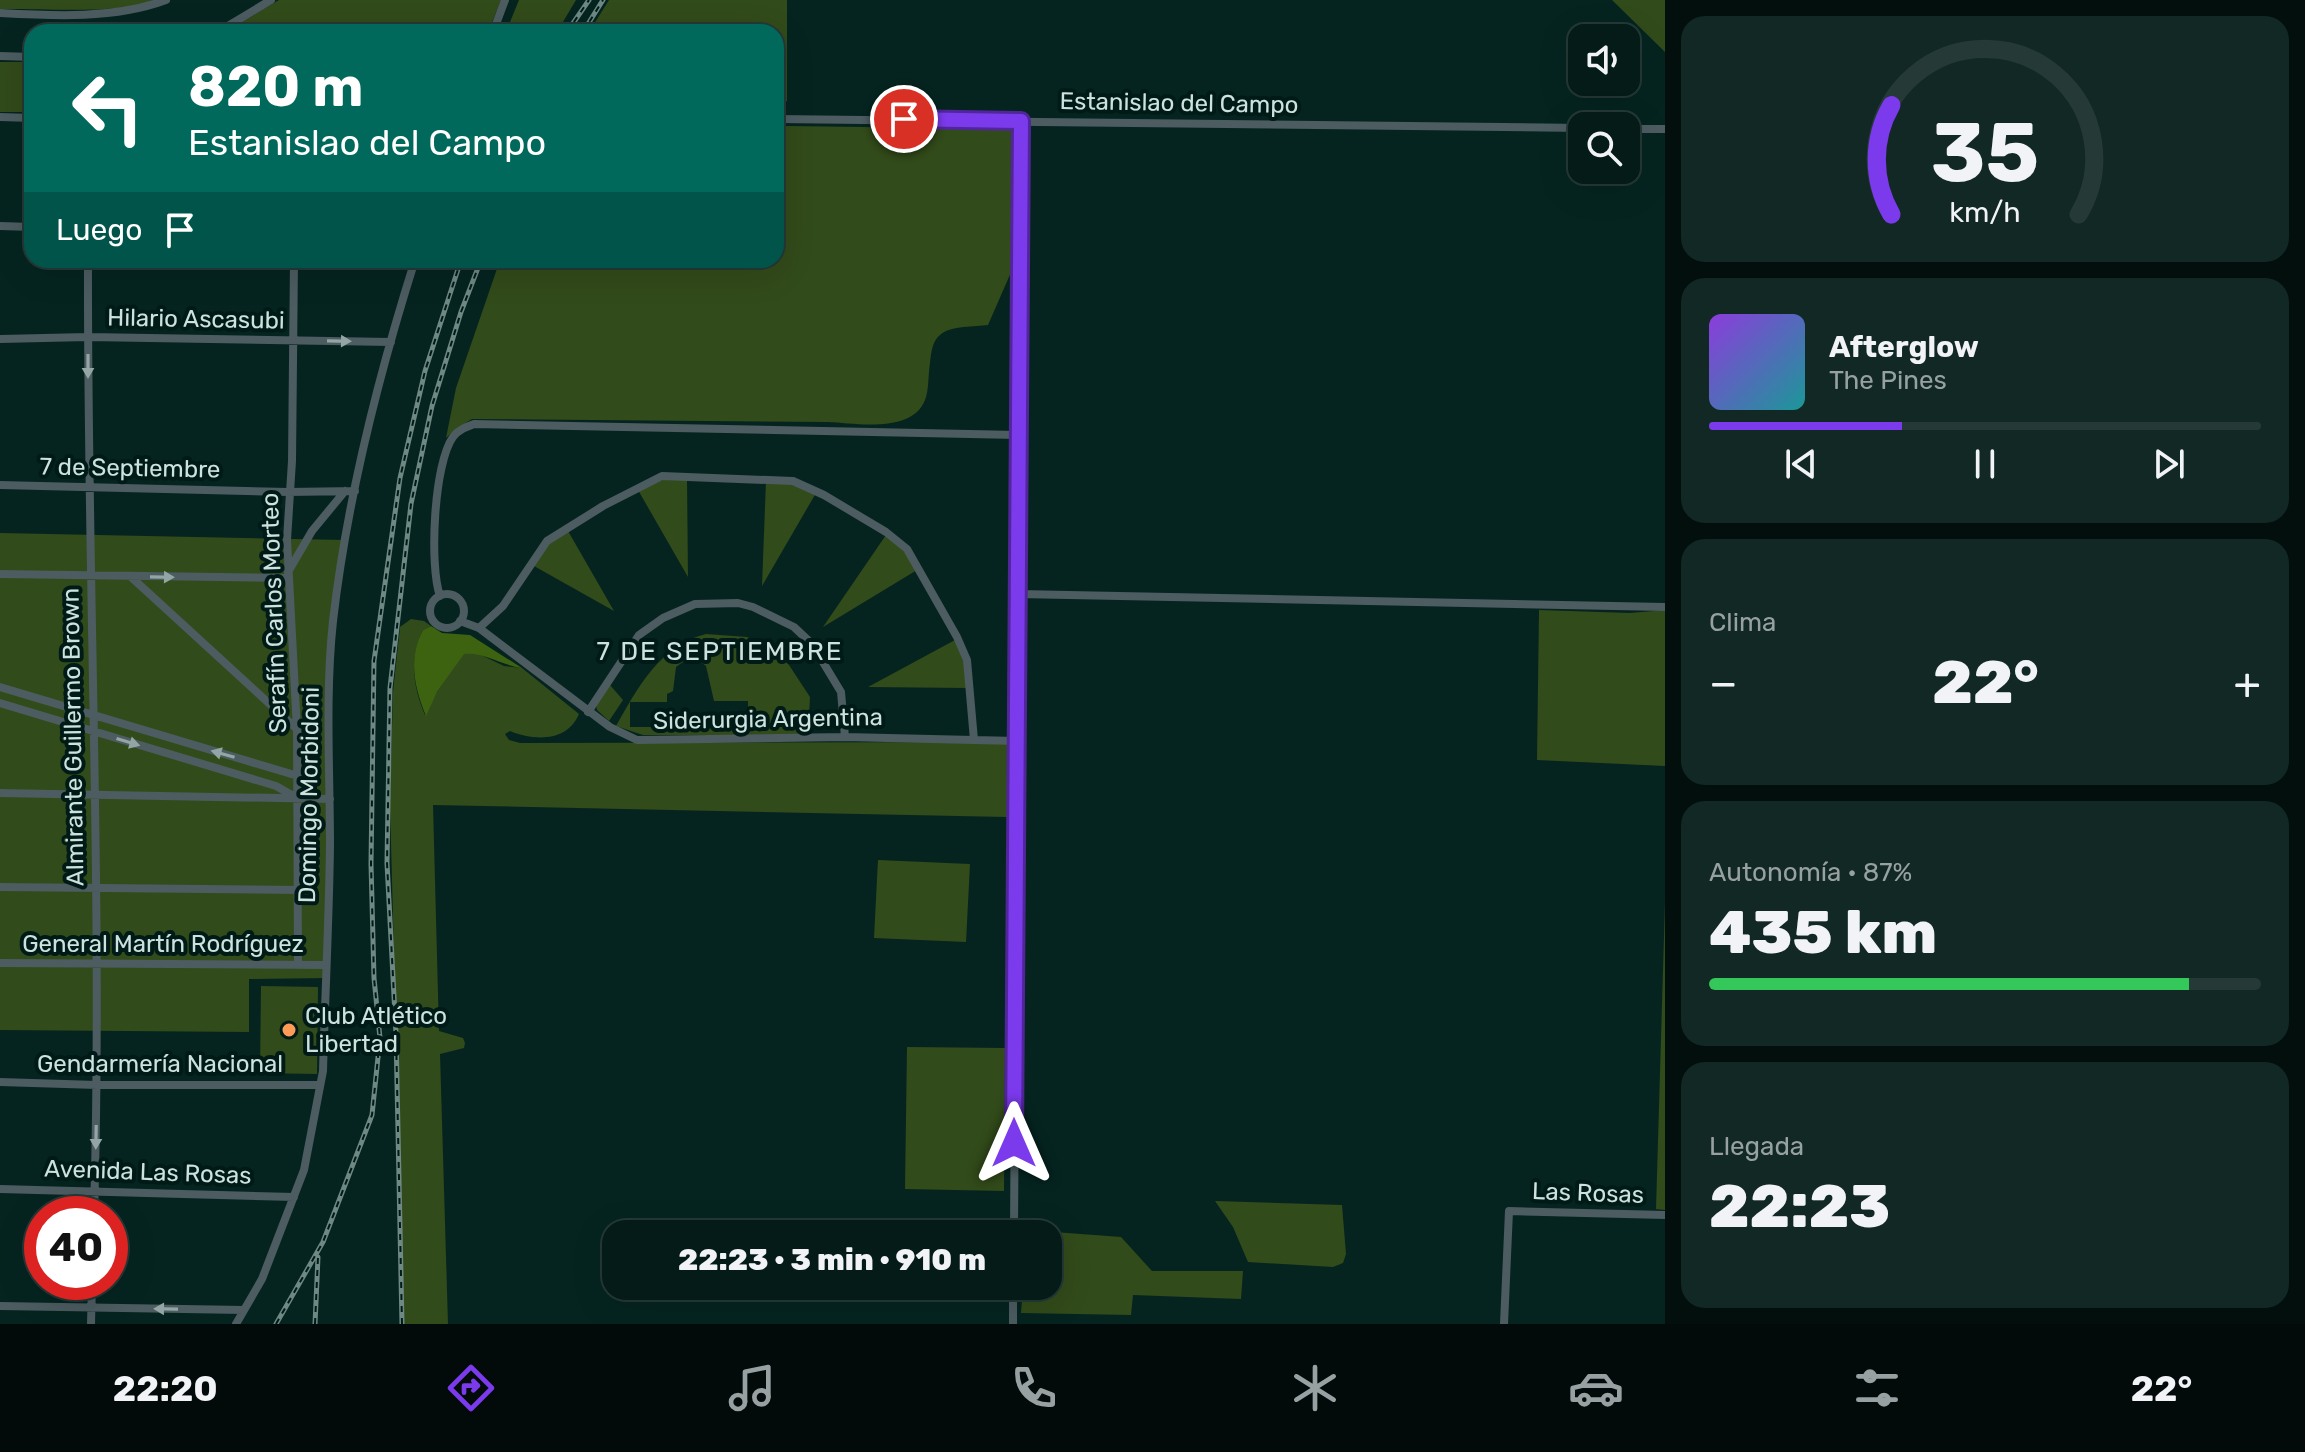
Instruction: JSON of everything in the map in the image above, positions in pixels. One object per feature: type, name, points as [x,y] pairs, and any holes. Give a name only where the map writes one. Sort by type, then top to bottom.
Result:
[{"type":"street","points":[[231,24],[271,0]]},
{"type":"street","points":[[496,24],[505,0]]},
{"type":"street","points":[[0,13],[92,13],[144,7],[163,1]]},
{"type":"street","points":[[0,56],[24,57]]},
{"type":"street","points":[[0,117],[24,118]]},
{"type":"street","name":"Estanislao del Campo","points":[[784,119],[1568,128]]},
{"type":"street","points":[[1014,1220],[1021,121]]},
{"type":"street","points":[[1640,129],[1665,129]]},
{"type":"street","points":[[0,226],[24,227]]},
{"type":"street","name":"Almirante Guillermo Brown","points":[[88,268],[88,488],[99,965],[95,1196]]},
{"type":"street","name":"Serafín Carlos Morteo","points":[[294,268],[288,576],[297,730],[298,965]]},
{"type":"street","name":"Domingo Morbidoni","points":[[236,1324],[262,1279],[304,1170],[323,1071],[333,623],[355,491],[379,378],[413,268]]},
{"type":"street","name":"Hilario Ascasubi","points":[[0,339],[88,337],[391,342]]},
{"type":"street","points":[[460,621],[464,610],[459,599],[451,595],[440,596],[434,580],[433,556],[444,455],[453,437],[474,424],[1019,435]]},
{"type":"street","points":[[479,628],[503,606],[547,541],[603,506],[662,476],[793,481],[824,495],[886,532],[907,549],[967,660],[974,740]]},
{"type":"street","name":"7 de Septiembre","points":[[0,485],[355,491]]},
{"type":"street","points":[[0,574],[288,576],[312,531],[345,491]]},
{"type":"street","points":[[130,576],[297,730]]},
{"type":"street","points":[[1018,594],[1665,607]]},
{"type":"street","name":"Siderurgia Argentina","points":[[440,596],[430,609],[434,623],[448,628],[460,621],[479,628],[588,712],[637,740],[845,737],[1017,741]]},
{"type":"street","points":[[588,712],[639,635],[663,618],[695,604],[738,603],[794,627],[812,644],[841,692],[845,737]]},
{"type":"street","points":[[0,687],[298,776]]},
{"type":"street","points":[[0,703],[276,786],[298,799]]},
{"type":"street","points":[[0,793],[330,799]]},
{"type":"street","points":[[0,887],[299,890]]},
{"type":"street","name":"General Martín Rodríguez","points":[[0,963],[326,965]]},
{"type":"street","name":"Gendarmería Nacional","points":[[0,1082],[319,1085]]},
{"type":"street","name":"Avenida Las Rosas","points":[[0,1189],[294,1197]]},
{"type":"street","name":"Las Rosas","points":[[1504,1324],[1509,1211],[1665,1215]]},
{"type":"street","points":[[91,1324],[92,1300]]},
{"type":"street","points":[[1013,1300],[1013,1324]]},
{"type":"street","points":[[0,1306],[244,1310]]},
{"type":"green space","points":[[0,0],[154,0],[122,8],[80,10],[0,9]]},
{"type":"green space","points":[[279,0],[501,0],[491,24],[238,24]]},
{"type":"green space","points":[[519,0],[576,0],[562,24],[509,24]]},
{"type":"green space","points":[[609,0],[787,0],[787,101],[784,102],[784,24],[594,24]]},
{"type":"green space","points":[[1612,0],[1665,0],[1665,52],[1640,24]]},
{"type":"green space","points":[[0,62],[24,62],[24,112],[0,112]]},
{"type":"green space","points":[[784,126],[1012,129],[1012,270],[988,325],[950,330],[935,341],[926,396],[918,411],[908,418],[882,424],[472,419],[446,438],[456,388],[497,268],[784,268]]},
{"type":"green space","points":[[687,478],[688,577],[638,490],[663,480]]},
{"type":"green space","points":[[766,481],[793,483],[816,493],[762,586]]},
{"type":"green space","points":[[568,531],[614,611],[534,566],[548,543]]},
{"type":"green space","points":[[0,533],[345,540],[333,623],[326,978],[249,979],[249,1032],[0,1030]]},
{"type":"green space","points":[[886,535],[905,552],[917,570],[823,627]]},
{"type":"green space","points":[[1539,610],[1630,613],[1665,610],[1665,766],[1537,760]]},
{"type":"green space","points":[[411,619],[424,621],[431,626],[423,630],[414,662],[415,683],[425,715],[464,653],[477,653],[504,666],[522,668],[579,714],[567,730],[549,737],[510,731],[505,734],[509,740],[520,743],[1007,742],[1007,817],[433,805],[439,1031],[463,1038],[465,1043],[464,1048],[440,1054],[448,1324],[404,1324],[390,806],[393,692],[400,627]]},
{"type":"green space","points":[[431,626],[442,633],[470,635],[522,668],[479,655],[464,654],[437,692],[426,716],[418,694],[414,662],[423,630]]},
{"type":"green space","points":[[706,634],[747,637],[775,651],[789,665],[810,697],[808,735],[643,735],[616,726],[632,698],[652,670],[675,648]],"holes":[[[687,659],[697,659],[706,666],[714,701],[748,701],[748,727],[630,727],[630,702],[667,702],[667,694],[673,691],[676,667]]]},
{"type":"green space","points":[[955,640],[964,662],[968,688],[868,687]]},
{"type":"green space","points":[[610,685],[623,700],[609,721],[596,705]]},
{"type":"green space","points":[[878,860],[970,864],[966,942],[874,938]]},
{"type":"green space","points":[[1665,902],[1665,1210],[1656,1209]]},
{"type":"green space","name":"Club Atlético Libertad","points":[[261,986],[318,987],[317,1074],[260,1073]]},
{"type":"green space","points":[[907,1047],[1005,1048],[1004,1191],[905,1189]]},
{"type":"green space","points":[[1215,1201],[1342,1205],[1346,1254],[1343,1263],[1333,1267],[1248,1262],[1233,1227]]},
{"type":"green space","points":[[1062,1233],[1121,1237],[1152,1271],[1243,1271],[1241,1299],[1133,1295],[1131,1315],[1021,1313],[1022,1300],[1062,1300]]},
{"type":"railway","points":[[572,24],[589,0]]},
{"type":"railway","points":[[588,24],[603,0]]},
{"type":"railway","points":[[276,1324],[323,1242],[372,1115],[380,1038],[374,978],[371,864],[374,661],[400,478],[425,371],[458,268]]},
{"type":"railway","points":[[402,1324],[396,1034],[387,863],[390,688],[411,504],[432,406],[478,268]]},
{"type":"railway","points":[[315,1324],[318,1257]]},
{"type":"place","name":"Club Atlético Libertad","points":[[289,1030]]},
{"type":"district","name":"7 DE SEPTIEMBRE","points":[[720,651]]},
{"type":"route","points":[[904,119],[1021,121],[1014,1143]]}]
